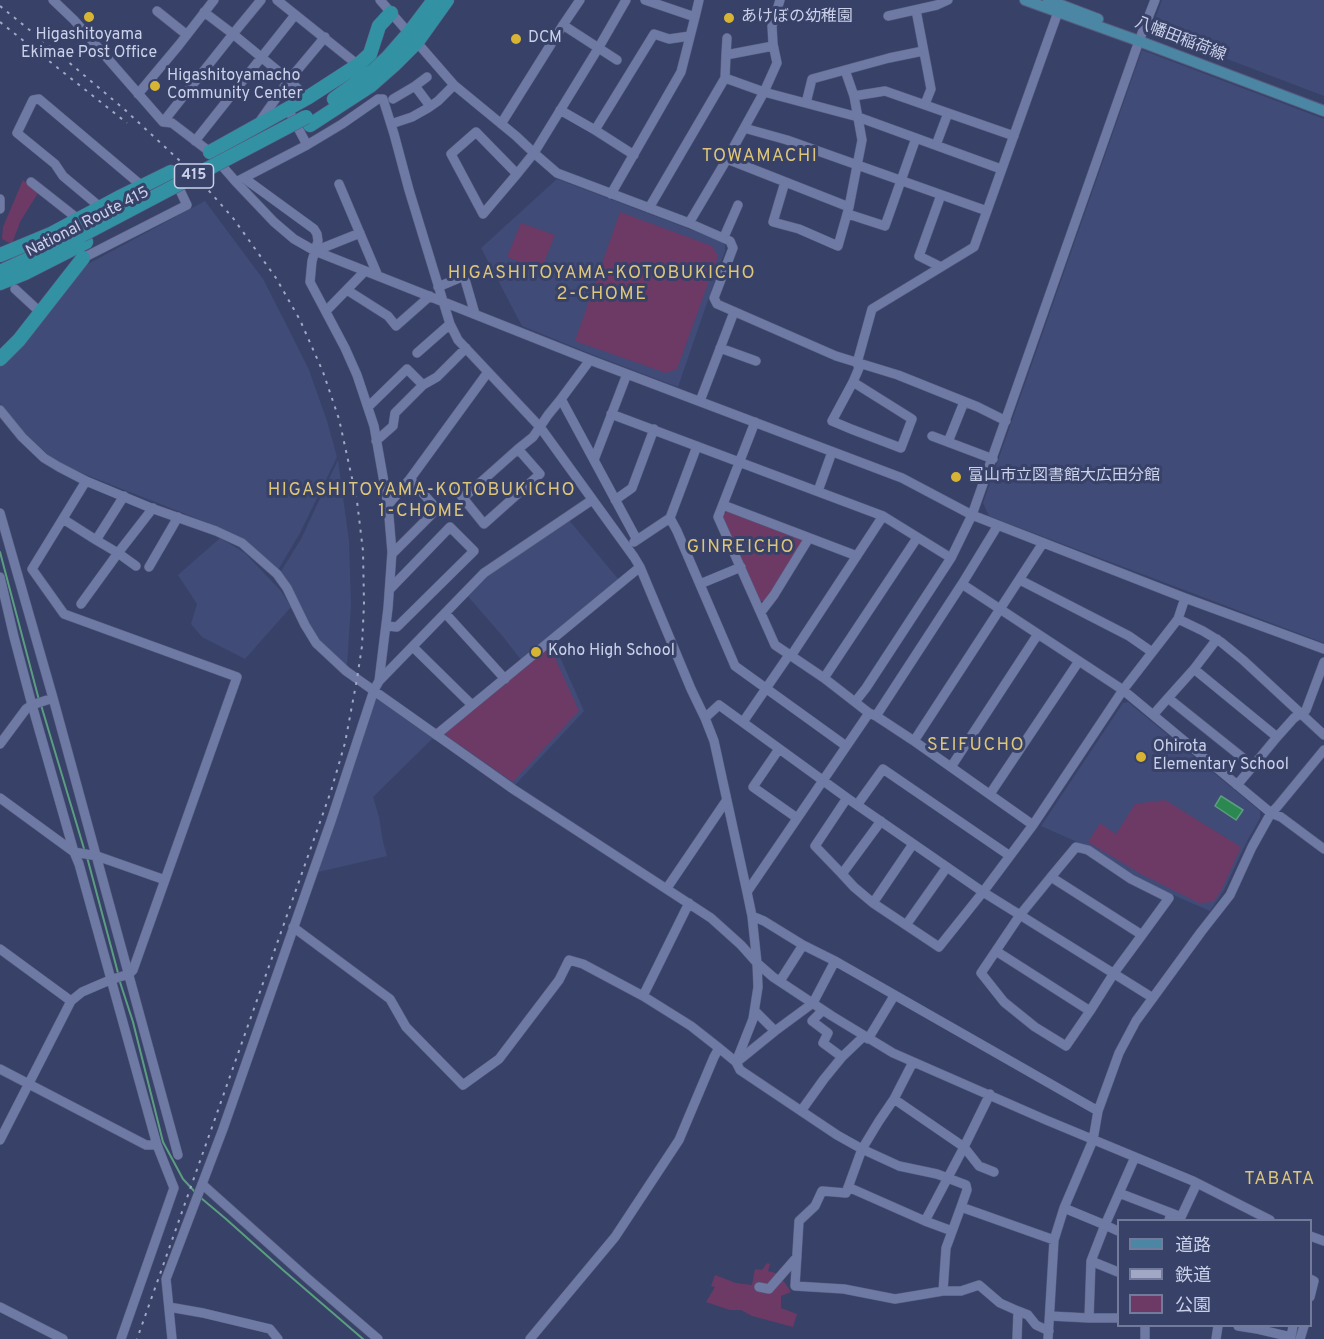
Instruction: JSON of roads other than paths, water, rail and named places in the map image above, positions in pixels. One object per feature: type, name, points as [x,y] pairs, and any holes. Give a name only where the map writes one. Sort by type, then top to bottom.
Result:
[{"type":"highway","name":"National Route 415","points":[[413,38],[434,0]]},
{"type":"highway","name":"National Route 415","points":[[0,283],[25,273],[370,86],[447,0]]},
{"type":"highway","name":"415","points":[[210,152],[307,98],[358,65],[370,54],[380,26],[391,13]]},
{"type":"highway","name":"National Route 415","points":[[2,250],[51,234],[171,172]]},
{"type":"highway","name":"National Route 415","points":[[0,272],[84,239]]},
{"type":"highway","points":[[0,359],[19,340],[83,258]]},
{"type":"main road","name":"八幡田稲荷線","points":[[1025,0],[1064,6]]},
{"type":"main road","name":"八幡田稲荷線","points":[[1048,0],[1324,111]]},
{"type":"main road","name":"八幡田稲荷線","points":[[1141,38],[1324,104]]},
{"type":"street","points":[[52,0],[74,20],[163,122],[172,123],[210,152],[240,180],[274,222],[294,239],[315,251],[590,360],[909,481],[972,515],[1324,650]]},
{"type":"street","points":[[138,94],[214,0]]},
{"type":"street","points":[[163,122],[261,0]]},
{"type":"street","points":[[277,0],[358,65]]},
{"type":"street","points":[[380,0],[454,85],[561,175],[689,223],[730,241],[733,248],[714,298],[717,304],[836,356],[898,375],[1006,421]]},
{"type":"street","points":[[501,124],[580,0]]},
{"type":"street","points":[[518,174],[476,132],[451,154],[483,214],[518,174],[534,153],[626,0]]},
{"type":"street","points":[[645,0],[695,17]]},
{"type":"street","points":[[611,194],[681,72],[699,0]]},
{"type":"street","points":[[689,223],[764,92],[777,63],[772,26],[780,0]]},
{"type":"street","points":[[888,16],[937,5],[948,0]]},
{"type":"street","points":[[855,702],[951,558],[972,515],[1155,0]]},
{"type":"street","points":[[853,381],[912,418],[901,448],[832,421],[859,368],[857,363],[872,309],[974,247],[1064,6]]},
{"type":"street","points":[[916,9],[931,89],[925,104]]},
{"type":"street","points":[[157,11],[187,35]]},
{"type":"street","points":[[204,12],[289,80],[307,98]]},
{"type":"street","points":[[195,141],[295,15]]},
{"type":"street","points":[[563,25],[617,60]]},
{"type":"street","points":[[595,130],[654,34],[669,39],[690,36]]},
{"type":"street","points":[[260,124],[289,80],[325,37]]},
{"type":"street","points":[[649,208],[725,78],[727,38]]},
{"type":"street","points":[[726,56],[773,46]]},
{"type":"street","points":[[806,103],[812,79],[923,51]]},
{"type":"street","points":[[785,183],[773,222],[798,229],[838,246],[849,210],[862,140],[854,96],[845,70]]},
{"type":"street","points":[[393,99],[427,76]]},
{"type":"street","points":[[725,78],[764,92],[858,117],[1002,169]]},
{"type":"street","points":[[391,124],[412,117],[430,106],[454,85]]},
{"type":"street","points":[[415,86],[430,106]]},
{"type":"street","points":[[854,96],[885,91],[1014,136]]},
{"type":"street","points":[[100,207],[63,176],[55,164],[17,134],[33,100],[39,99],[142,186]]},
{"type":"street","points":[[240,180],[307,145],[378,99],[383,99],[438,287],[450,324],[458,340],[540,427],[640,567],[714,741],[752,916],[757,963],[758,987],[755,1011],[736,1062]]},
{"type":"street","points":[[288,109],[307,145]]},
{"type":"street","points":[[560,110],[634,154]]},
{"type":"street","points":[[936,146],[948,112]]},
{"type":"street","points":[[744,128],[787,140],[987,212]]},
{"type":"street","points":[[727,159],[885,226],[916,138]]},
{"type":"street","points":[[83,258],[187,205],[171,172]]},
{"type":"street","points":[[240,180],[314,229],[317,234],[318,241],[312,261],[310,282],[345,348],[357,375],[374,426],[388,506],[392,554],[379,681]]},
{"type":"street","points":[[31,182],[78,219]]},
{"type":"street","points":[[339,184],[378,276]]},
{"type":"street","points":[[941,195],[919,256],[941,267]]},
{"type":"street","points":[[0,199],[0,209]]},
{"type":"street","points":[[724,237],[738,205]]},
{"type":"street","points":[[315,251],[360,233]]},
{"type":"street","points":[[326,311],[365,271]]},
{"type":"street","points":[[438,287],[464,276],[475,314]]},
{"type":"street","points":[[15,289],[41,313]]},
{"type":"street","points":[[347,290],[388,316],[396,326],[430,296]]},
{"type":"street","points":[[700,402],[734,312]]},
{"type":"street","points":[[417,353],[450,324]]},
{"type":"street","points":[[376,441],[393,426],[395,413],[423,385],[437,377],[466,348]]},
{"type":"street","points":[[720,348],[756,361]]},
{"type":"street","points":[[463,498],[533,437],[590,360]]},
{"type":"street","points":[[368,407],[407,369],[423,385]]},
{"type":"street","points":[[388,506],[488,372]]},
{"type":"street","points":[[594,460],[627,374]]},
{"type":"street","points":[[561,399],[637,540]]},
{"type":"street","points":[[948,442],[964,402]]},
{"type":"street","points":[[0,410],[22,437],[44,458],[59,467],[86,481],[242,543],[277,574],[287,588],[316,643],[346,671],[513,789],[718,923],[757,963],[813,1004],[893,1053],[1197,1183],[1256,1217]]},
{"type":"street","points":[[611,414],[884,516],[951,558]]},
{"type":"street","points":[[754,422],[718,517],[775,645],[1033,825]]},
{"type":"street","points":[[615,500],[632,488],[654,429]]},
{"type":"street","points":[[932,436],[993,459]]},
{"type":"street","points":[[626,546],[670,518],[697,446]]},
{"type":"street","points":[[455,488],[484,524],[540,474],[518,450]]},
{"type":"street","points":[[818,491],[832,452]]},
{"type":"street","points":[[392,554],[437,509],[410,479]]},
{"type":"street","points":[[19,581],[32,568],[86,481]]},
{"type":"street","points":[[96,540],[124,496]]},
{"type":"street","points":[[172,1339],[166,1279],[223,1129],[331,821],[374,690],[379,681],[484,573],[592,500]]},
{"type":"street","points":[[723,505],[856,556]]},
{"type":"street","points":[[81,604],[153,508]]},
{"type":"street","points":[[0,513],[97,856],[178,1155]]},
{"type":"street","points":[[743,722],[884,516]]},
{"type":"street","points":[[148,567],[178,518]]},
{"type":"street","points":[[670,518],[735,666],[846,746]]},
{"type":"street","points":[[63,519],[136,566]]},
{"type":"street","points":[[747,892],[846,746],[873,715],[962,584],[998,525]]},
{"type":"street","points":[[386,626],[397,627],[474,551],[450,527],[390,589]]},
{"type":"street","points":[[761,612],[809,538]]},
{"type":"street","points":[[824,678],[917,538]]},
{"type":"street","points":[[914,741],[1043,543]]},
{"type":"street","points":[[436,735],[640,567]]},
{"type":"street","points":[[700,584],[741,567]]},
{"type":"street","points":[[0,1140],[70,1001],[82,992],[129,974],[133,970],[237,677],[64,614],[32,568]]},
{"type":"street","points":[[0,577],[32,705],[79,864],[156,1145],[174,1188],[121,1339]]},
{"type":"street","points":[[1020,580],[1129,636],[1152,652]]},
{"type":"street","points":[[962,584],[1123,690],[1271,813],[1281,817],[1324,849]]},
{"type":"street","points":[[847,798],[815,846],[854,887],[873,903],[939,947],[1033,825],[1123,690],[1178,619],[1185,598]]},
{"type":"street","points":[[445,613],[505,679]]},
{"type":"street","points":[[1178,619],[1217,639],[1244,660],[1324,735]]},
{"type":"street","points":[[951,767],[1038,634]]},
{"type":"street","points":[[1153,715],[1217,639]]},
{"type":"street","points":[[413,647],[472,705]]},
{"type":"street","points":[[990,794],[1079,660]]},
{"type":"street","points":[[1238,785],[1294,718],[1306,710],[1324,662]]},
{"type":"street","points":[[1194,669],[1277,737]]},
{"type":"street","points":[[0,744],[26,709],[53,698]]},
{"type":"street","points":[[1168,698],[1253,766]]},
{"type":"street","points":[[705,718],[719,705],[847,798],[983,892],[1153,998]]},
{"type":"street","points":[[779,749],[753,787],[798,818]]},
{"type":"street","points":[[1049,1335],[1054,1240],[1064,1208],[1093,1140],[1098,1111],[1119,1053],[1136,1022],[1230,895],[1271,813],[1324,750]]},
{"type":"street","points":[[857,805],[883,769],[1010,856]]},
{"type":"street","points":[[0,798],[74,852],[97,856],[165,880]]},
{"type":"street","points":[[667,888],[726,801]]},
{"type":"street","points":[[842,874],[881,821]]},
{"type":"street","points":[[873,903],[914,844]]},
{"type":"street","points":[[1076,847],[1088,850],[1131,879],[1169,898],[1114,973],[1066,1046],[1035,1027],[1005,1002],[981,973],[1020,915],[1076,847]]},
{"type":"street","points":[[906,925],[947,867]]},
{"type":"street","points":[[1051,878],[1142,934]]},
{"type":"street","points":[[643,996],[689,903]]},
{"type":"street","points":[[752,916],[1098,1111]]},
{"type":"street","points":[[293,927],[390,999],[406,1027],[463,1084],[499,1059],[560,980],[569,960],[583,964],[643,996],[691,1026],[736,1062],[740,1070],[837,1135],[898,1166],[966,1185],[967,1190],[946,1248],[943,1291]]},
{"type":"street","points":[[780,981],[803,945]]},
{"type":"street","points":[[0,949],[70,1001]]},
{"type":"street","points":[[996,951],[1090,1011]]},
{"type":"street","points":[[736,1062],[813,1004],[835,961]]},
{"type":"street","points":[[801,1111],[842,1057],[866,1037],[894,996]]},
{"type":"street","points":[[823,1010],[812,1021],[828,1033],[823,1042],[842,1057]]},
{"type":"street","points":[[755,1011],[775,1031]]},
{"type":"street","points":[[530,1339],[615,1237],[679,1140],[719,1048]]},
{"type":"street","points":[[913,1062],[894,1099],[862,1149],[846,1193],[822,1191],[815,1206],[799,1221],[795,1286],[843,1289],[895,1299],[943,1291],[961,1291],[979,1285],[1000,1303],[1028,1315],[1049,1335]]},
{"type":"street","points":[[0,1069],[146,1145],[156,1145]]},
{"type":"street","points":[[925,1221],[990,1094]]},
{"type":"street","points":[[894,1099],[964,1147],[979,1166],[994,1172]]},
{"type":"street","points":[[1089,1318],[1091,1261],[1135,1157]]},
{"type":"street","points":[[1119,1193],[1170,1217],[1184,1219],[1197,1183]]},
{"type":"street","points":[[202,1184],[378,1339]]},
{"type":"street","points":[[848,1187],[952,1231]]},
{"type":"street","points":[[961,1207],[1054,1240]]},
{"type":"street","points":[[1064,1208],[1117,1230]]},
{"type":"street","points":[[759,1287],[769,1289],[797,1257]]},
{"type":"street","points":[[1091,1261],[1117,1271]]},
{"type":"street","points":[[0,1307],[63,1339]]},
{"type":"street","points":[[169,1307],[270,1329],[278,1339]]},
{"type":"street","points":[[1017,1339],[1018,1311]]},
{"type":"street","points":[[1050,1316],[1117,1318]]},
{"type":"street","points":[[1258,1327],[1297,1338]]},
{"type":"waterway","points":[[0,552],[39,700]]},
{"type":"waterway","points":[[41,705],[85,852]]},
{"type":"waterway","points":[[87,857],[118,973]]},
{"type":"waterway","points":[[119,979],[133,1022],[163,1142],[183,1179],[195,1192]]},
{"type":"waterway","points":[[201,1198],[363,1339]]},
{"type":"railway","points":[[0,6],[124,109],[193,173],[233,218],[276,278],[300,320],[323,372],[339,419],[357,501],[363,551],[362,646],[345,743],[331,791],[137,1339]]},
{"type":"railway","points":[[0,22],[127,123]]},
{"type":"place","name":"Higashitoyama Ekimae Post Office","points":[[89,17]]},
{"type":"place","name":"あけぼの幼稚園","points":[[729,18]]},
{"type":"place","name":"DCM","points":[[516,39]]},
{"type":"place","name":"Higashitoyamacho Community Center","points":[[155,86]]},
{"type":"place","name":"富山市立図書館大広田分館","points":[[956,477]]},
{"type":"place","name":"Koho High School","points":[[536,652]]},
{"type":"place","name":"Ohirota Elementary School","points":[[1141,757]]},
{"type":"district","name":"TOWAMACHI","points":[[760,157]]},
{"type":"district","name":"HIGASHITOYAMA-KOTOBUKICHO 2-CHOME","points":[[602,284]]},
{"type":"district","name":"HIGASHITOYAMA-KOTOBUKICHO 1-CHOME","points":[[422,501]]},
{"type":"district","name":"GINREICHO","points":[[741,548]]},
{"type":"district","name":"SEIFUCHO","points":[[976,746]]},
{"type":"district","name":"TABATA","points":[[1280,1180]]}]
